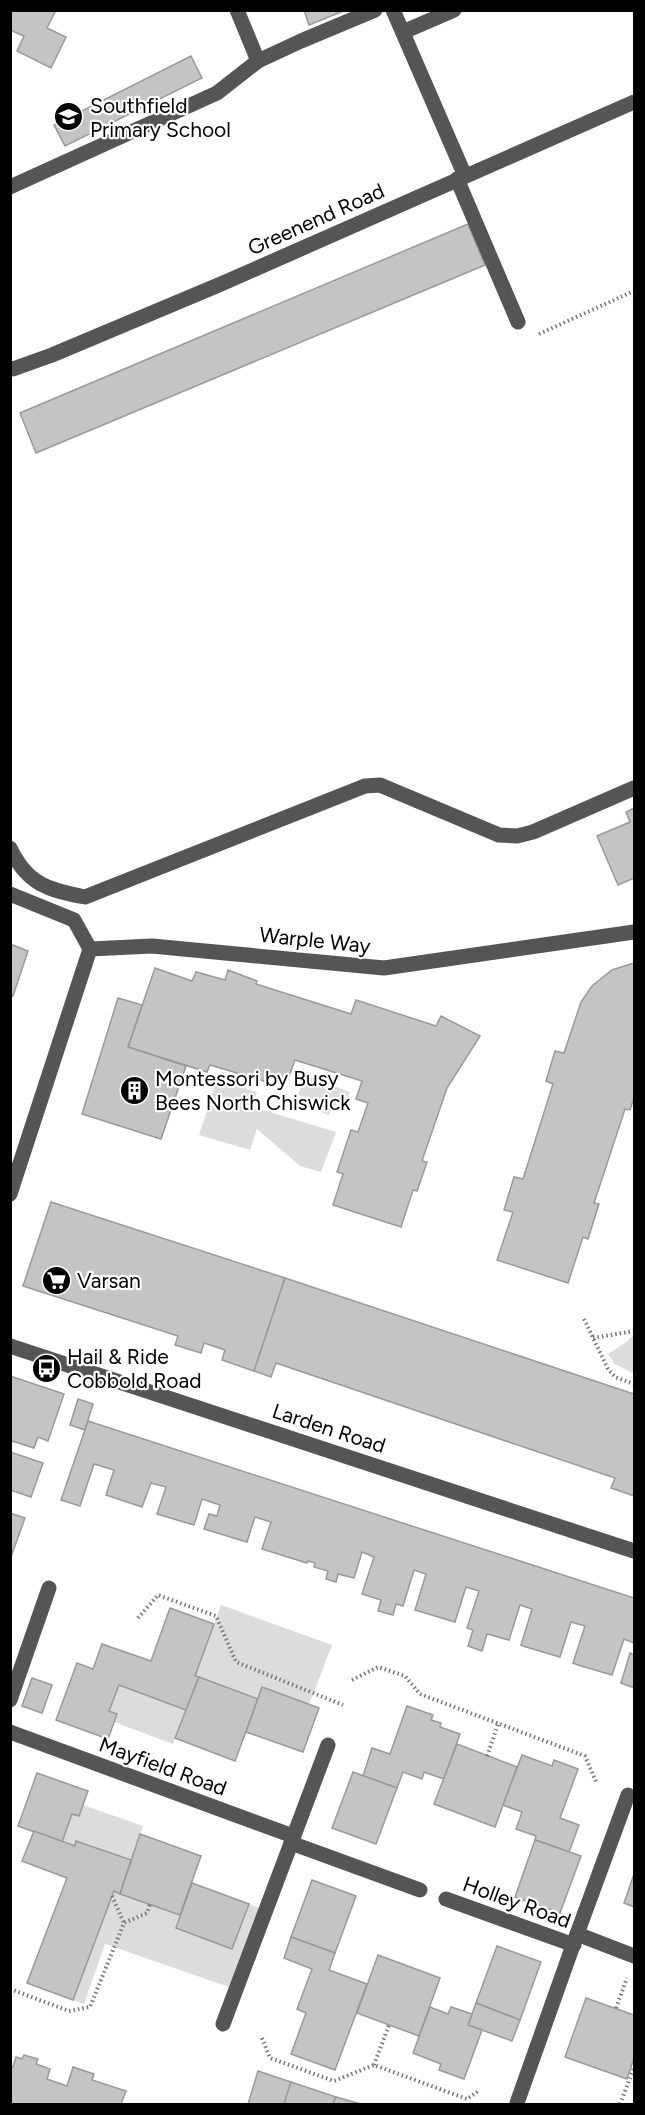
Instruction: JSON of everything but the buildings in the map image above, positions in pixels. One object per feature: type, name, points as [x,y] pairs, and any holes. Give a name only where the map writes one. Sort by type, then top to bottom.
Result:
[{"type":"street","points":[[237,10],[258,62]]},
{"type":"street","points":[[10,187],[218,93],[258,62],[375,10]]},
{"type":"street","points":[[393,10],[518,322]]},
{"type":"street","points":[[403,32],[454,10]]},
{"type":"street","name":"Greenend Road","points":[[12,368],[52,355],[221,284],[634,102]]},
{"type":"street","points":[[10,848],[16,860],[40,885],[85,897],[365,786],[380,785],[477,827],[499,835],[517,836],[533,832],[634,788]]},
{"type":"street","points":[[10,894],[74,920],[90,949],[10,1194]]},
{"type":"street","name":"Warple Way","points":[[90,949],[152,946],[384,968],[634,932]]},
{"type":"street","name":"Larden Road","points":[[10,1347],[634,1551]]},
{"type":"street","points":[[10,1700],[49,1588]]},
{"type":"street","name":"Mayfield Road","points":[[10,1732],[420,1890]]},
{"type":"street","points":[[223,2024],[328,1745]]},
{"type":"street","points":[[517,2103],[628,1795]]},
{"type":"street","name":"Holley Road","points":[[446,1899],[576,1940],[633,1962]]},
{"type":"path","points":[[518,322],[525,340],[634,291]]},
{"type":"path","points":[[584,1318],[608,1369],[615,1377],[634,1384]]},
{"type":"path","points":[[593,1338],[634,1331]]},
{"type":"path","points":[[138,1618],[158,1595],[216,1616],[236,1662],[343,1705]]},
{"type":"path","points":[[352,1680],[378,1667],[405,1676],[420,1694],[585,1756],[597,1784]]},
{"type":"path","points":[[487,1756],[498,1724]]},
{"type":"path","points":[[112,1896],[124,1923]]},
{"type":"path","points":[[10,1989],[69,2011],[90,2007],[124,1923],[147,1913],[150,1905]]},
{"type":"path","points":[[616,2008],[633,1962]]},
{"type":"path","points":[[374,2065],[389,2025]]},
{"type":"path","points":[[262,2038],[270,2058],[334,2081],[374,2065],[466,2099],[480,2090]]},
{"type":"path","points":[[620,2104],[634,2068]]},
{"type":"shaded area","points":[[305,1075],[350,1092],[343,1109],[332,1105],[329,1115],[307,1107],[310,1099],[298,1095]]},
{"type":"shaded area","points":[[217,1079],[257,1092],[253,1107],[336,1132],[321,1172],[300,1166],[257,1129],[250,1150],[199,1135]]},
{"type":"shaded area","points":[[633,1335],[634,1374],[615,1364],[608,1354]]},
{"type":"shaded area","points":[[221,1605],[332,1645],[309,1705],[258,1699],[195,1676]]},
{"type":"shaded area","points":[[119,1685],[186,1710],[173,1744],[114,1722],[116,1714],[109,1711]]},
{"type":"shaded area","points":[[83,1805],[143,1826],[131,1860],[77,1841],[75,1846],[62,1842],[72,1814],[79,1816]]},
{"type":"shaded area","points":[[114,1891],[180,1915],[176,1928],[232,1948],[249,1904],[259,1908],[229,1987],[105,1944],[84,2004],[73,2000]]},
{"type":"place","name":"Southfield Primary School","points":[[69,117]]},
{"type":"place","name":"Montessori by Busy Bees North Chiswick","points":[[134,1090]]},
{"type":"place","name":"Varsan","points":[[56,1280]]},
{"type":"place","name":"Hail & Ride Cobbold Road","points":[[46,1368]]}]
